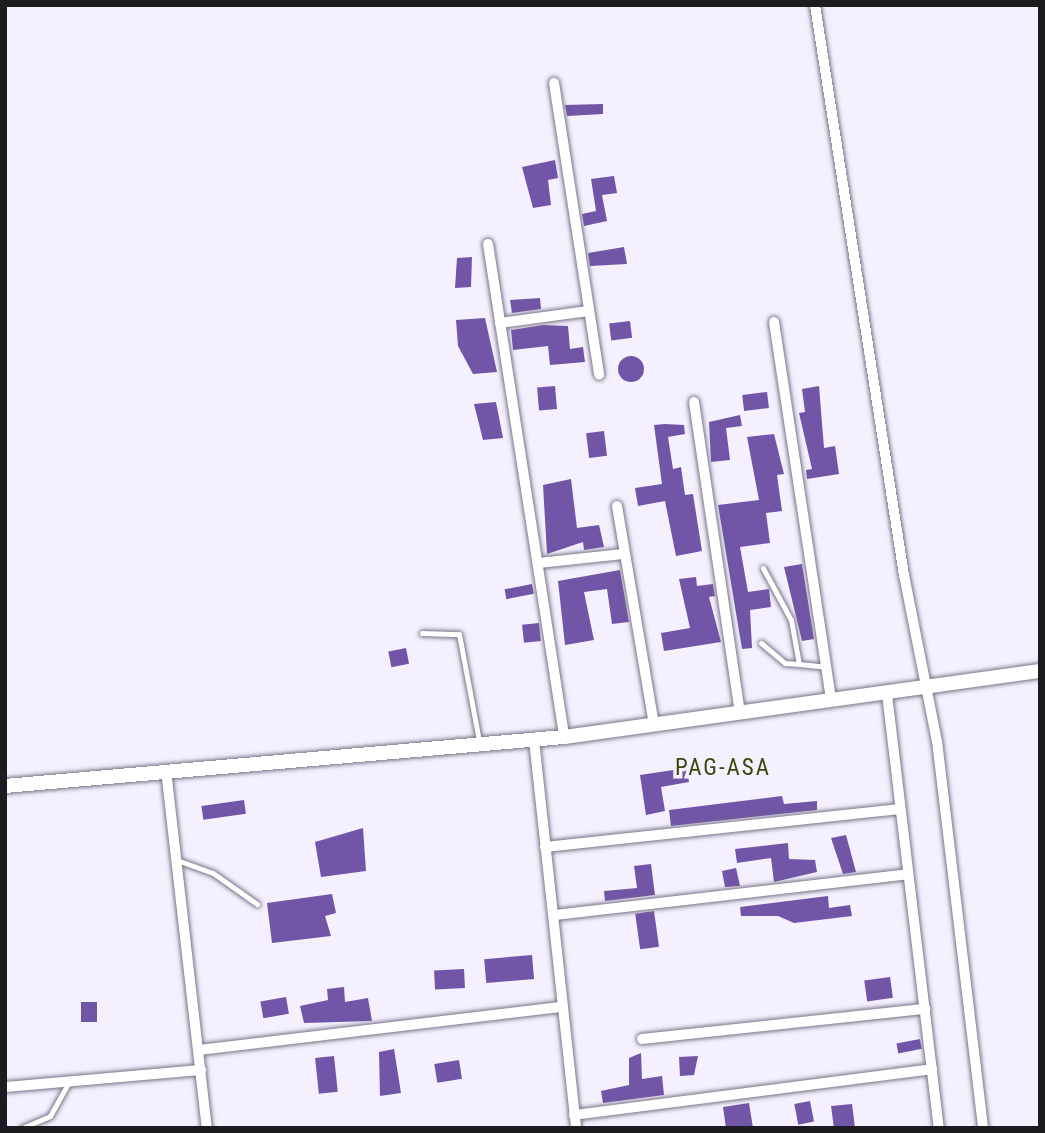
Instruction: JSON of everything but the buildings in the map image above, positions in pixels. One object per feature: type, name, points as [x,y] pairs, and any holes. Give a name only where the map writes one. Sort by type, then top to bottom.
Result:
[{"type":"street","points":[[815,5],[904,575],[928,689],[983,1128]]},
{"type":"street","points":[[554,83],[599,375]]},
{"type":"street","points":[[488,244],[564,737]]},
{"type":"street","points":[[500,323],[588,311]]},
{"type":"street","points":[[774,321],[831,701]]},
{"type":"street","points":[[694,402],[740,712]]},
{"type":"street","points":[[617,506],[623,554],[654,724]]},
{"type":"street","points":[[539,563],[623,554]]},
{"type":"street","points":[[5,786],[564,737],[928,689],[1040,671]]},
{"type":"street","points":[[887,694],[939,1128]]},
{"type":"street","points":[[534,740],[576,1128]]},
{"type":"street","points":[[166,770],[207,1128]]},
{"type":"street","points":[[545,847],[900,809]]},
{"type":"street","points":[[555,915],[908,874]]},
{"type":"street","points":[[199,1050],[562,1007]]},
{"type":"street","points":[[642,1040],[925,1009]]},
{"type":"street","points":[[575,1115],[932,1069]]},
{"type":"street","points":[[5,1087],[72,1078],[201,1070]]},
{"type":"lane","points":[[763,568],[791,620],[799,664]]},
{"type":"lane","points":[[422,633],[459,634],[479,744]]},
{"type":"lane","points":[[761,643],[785,663],[826,667]]},
{"type":"lane","points":[[177,860],[213,873],[257,904]]},
{"type":"lane","points":[[22,1128],[50,1116],[72,1078]]},
{"type":"district","name":"PAG-ASA","points":[[723,768]]}]
